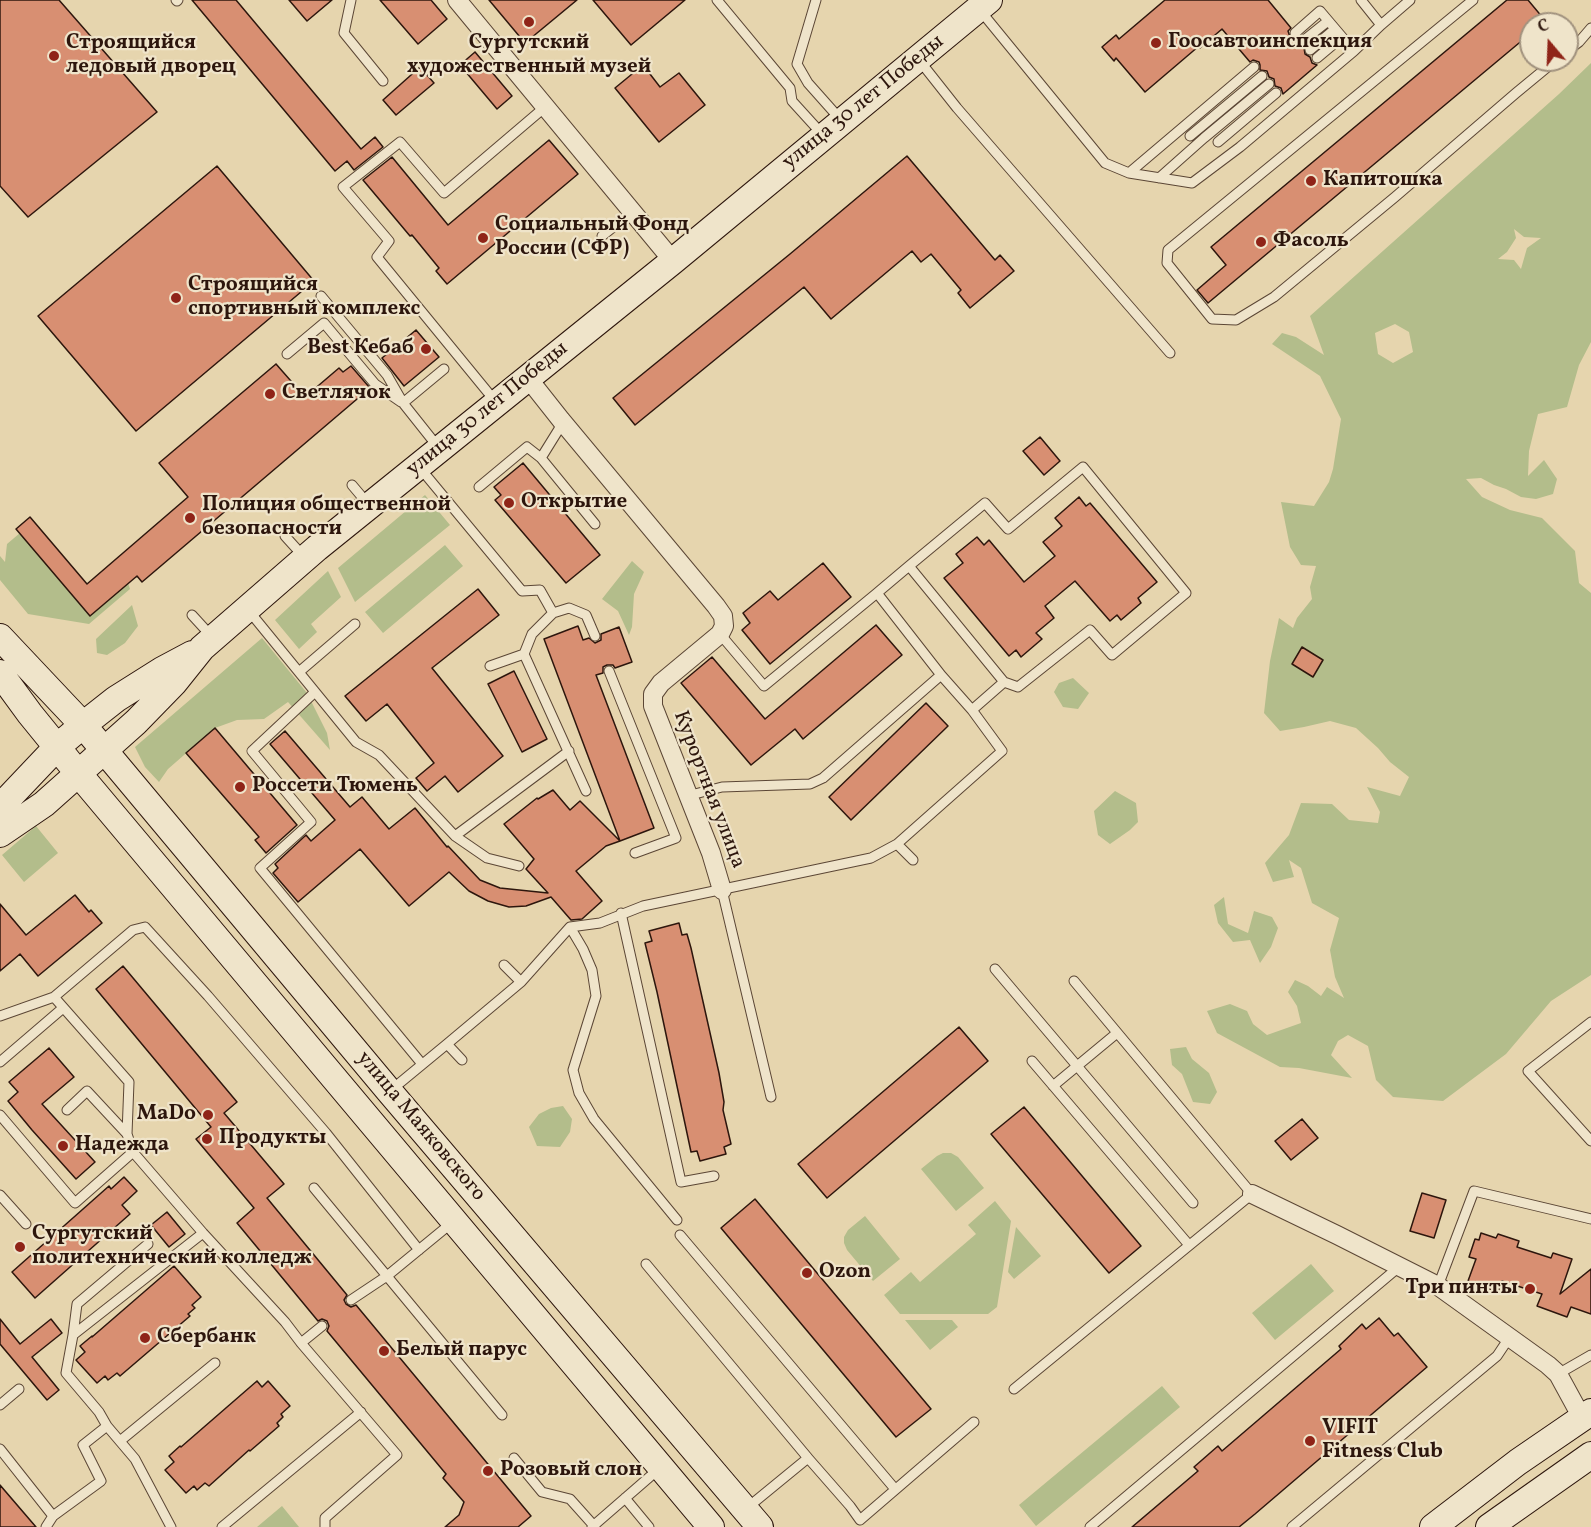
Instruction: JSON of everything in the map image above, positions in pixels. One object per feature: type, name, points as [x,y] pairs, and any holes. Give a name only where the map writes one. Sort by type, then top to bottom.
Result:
[{"type":"main road","name":"улица 30 лет Победы","points":[[0,834],[44,804],[104,751],[174,683],[208,643],[305,558],[673,261],[984,4]]},
{"type":"main road","name":"улица Маяковского","points":[[0,637],[83,725],[389,1091],[752,1518]]},
{"type":"main road","points":[[0,807],[57,747],[83,725],[116,699],[208,643]]},
{"type":"main road","name":"улица Маяковского","points":[[0,673],[78,773],[711,1527]]},
{"type":"main road","points":[[1433,1527],[1518,1462],[1586,1415]]},
{"type":"main road","points":[[1489,1527],[1591,1455]]},
{"type":"street","points":[[457,0],[673,261]]},
{"type":"street","points":[[527,377],[716,606],[723,616],[724,626],[720,634]]},
{"type":"street","name":"Курортная улица","points":[[720,634],[661,683],[653,694],[652,706],[711,853],[722,890]]},
{"type":"street","points":[[1252,1194],[1438,1286],[1548,1365],[1558,1374],[1586,1415]]},
{"type":"lane","points":[[351,0],[344,33],[383,81]]},
{"type":"lane","points":[[717,0],[790,88],[792,101],[833,128]]},
{"type":"lane","points":[[816,0],[797,64],[833,128]]},
{"type":"lane","points":[[1361,0],[1381,24]]},
{"type":"lane","points":[[984,4],[1105,163],[1129,173],[1192,183],[1240,147],[1354,51],[1410,0]]},
{"type":"lane","points":[[1473,0],[1168,249],[1167,263],[1212,319],[1236,320],[1274,297],[1541,72]]},
{"type":"lane","points":[[1295,33],[1320,11],[1354,51]]},
{"type":"lane","points":[[1303,41],[1328,21]]},
{"type":"lane","points":[[1579,42],[1591,28]]},
{"type":"lane","points":[[1310,50],[1335,29]]},
{"type":"lane","points":[[1317,58],[1342,37]]},
{"type":"lane","points":[[918,58],[957,108],[1170,353]]},
{"type":"lane","points":[[1129,173],[1254,67]]},
{"type":"lane","points":[[1190,136],[1262,76]]},
{"type":"lane","points":[[1159,178],[1269,84]]},
{"type":"lane","points":[[1218,142],[1276,93]]},
{"type":"lane","points":[[497,403],[377,257],[389,241],[343,188],[400,142],[444,193],[545,108]]},
{"type":"lane","points":[[1178,132],[1240,147]]},
{"type":"lane","points":[[602,236],[632,212]]},
{"type":"lane","points":[[321,296],[387,375],[403,403],[440,448]]},
{"type":"lane","points":[[287,354],[324,323],[375,384],[403,403]]},
{"type":"lane","points":[[403,403],[444,369]]},
{"type":"lane","points":[[541,458],[559,429],[561,420]]},
{"type":"lane","points":[[479,487],[526,447],[541,458],[595,524]]},
{"type":"lane","points":[[420,467],[522,591],[540,590],[553,613]]},
{"type":"lane","points":[[720,634],[764,686],[985,503],[1008,529],[1083,467],[1186,593],[1112,655],[1090,630],[1018,687],[1004,682],[909,566]]},
{"type":"lane","points":[[352,485],[369,506]]},
{"type":"lane","points":[[285,536],[305,558]]},
{"type":"lane","points":[[389,1091],[521,982],[570,927],[600,922],[643,906],[871,858],[897,844],[1002,751],[972,710],[941,675],[877,593]]},
{"type":"lane","points":[[586,791],[524,654],[532,634],[553,613],[569,608],[586,615],[595,636]]},
{"type":"lane","points":[[247,609],[356,742],[379,755],[455,836],[487,858],[519,866]]},
{"type":"lane","points":[[192,615],[208,643]]},
{"type":"lane","points":[[299,672],[355,624]]},
{"type":"lane","points":[[490,666],[524,654]]},
{"type":"lane","points":[[609,671],[676,838],[635,853]]},
{"type":"lane","points":[[687,796],[722,787],[810,784],[823,778],[941,675]]},
{"type":"lane","points":[[972,710],[1004,682]]},
{"type":"lane","points":[[315,692],[252,751],[311,822],[260,868],[422,1064]]},
{"type":"lane","points":[[455,836],[569,751]]},
{"type":"lane","points":[[897,844],[913,860]]},
{"type":"lane","name":"Курортная улица","points":[[722,890],[771,1097]]},
{"type":"lane","points":[[621,913],[681,1182],[714,1176]]},
{"type":"lane","points":[[0,1016],[54,997],[133,930],[145,927],[326,1133],[419,1250]]},
{"type":"lane","points":[[570,927],[592,970],[596,996],[573,1070],[579,1093],[594,1119],[676,1220]]},
{"type":"lane","points":[[504,965],[521,982]]},
{"type":"lane","points":[[995,969],[1192,1203]]},
{"type":"lane","points":[[1014,1389],[1252,1194],[1074,981]]},
{"type":"lane","points":[[54,997],[129,1082],[127,1134],[133,1152],[203,1233],[285,1322],[397,1455],[325,1518],[325,1527]]},
{"type":"lane","points":[[0,1062],[63,1008]]},
{"type":"lane","points":[[1591,1022],[1528,1071],[1591,1142]]},
{"type":"lane","points":[[1053,1086],[1117,1033]]},
{"type":"lane","points":[[447,1044],[462,1060]]},
{"type":"lane","points":[[1032,1061],[1189,1245]]},
{"type":"lane","points":[[67,1110],[87,1091],[127,1134]]},
{"type":"lane","points":[[0,1115],[75,1203],[133,1152]]},
{"type":"lane","points":[[314,1188],[502,1415]]},
{"type":"lane","points":[[1438,1286],[1474,1191],[1591,1219]]},
{"type":"lane","points":[[0,1195],[26,1224]]},
{"type":"lane","points":[[351,1300],[387,1276],[455,1220]]},
{"type":"lane","points":[[73,1335],[203,1233]]},
{"type":"lane","points":[[680,1236],[895,1490]]},
{"type":"lane","points":[[148,1244],[77,1304],[66,1373],[135,1459],[171,1527]]},
{"type":"lane","points":[[646,1264],[863,1524],[895,1490],[974,1422]]},
{"type":"lane","points":[[1090,1527],[1400,1266]]},
{"type":"lane","points":[[301,1343],[322,1326]]},
{"type":"lane","points":[[1292,1527],[1497,1356],[1509,1338]]},
{"type":"lane","points":[[1558,1374],[1591,1355]]},
{"type":"lane","points":[[120,1441],[215,1363]]},
{"type":"lane","points":[[0,1405],[19,1389]]},
{"type":"lane","points":[[222,1527],[361,1412]]},
{"type":"lane","points":[[46,1527],[53,1516],[101,1481],[83,1445],[107,1426]]},
{"type":"lane","points":[[0,1449],[53,1516]]},
{"type":"lane","points":[[514,1458],[543,1492],[570,1499],[594,1527],[662,1466]]},
{"type":"lane","points":[[752,1518],[808,1458]]},
{"type":"lane","points":[[625,1498],[649,1527]]},
{"type":"green space","points":[[1591,63],[1591,342],[1579,365],[1567,407],[1538,414],[1529,451],[1528,476],[1544,460],[1557,479],[1553,494],[1536,499],[1521,497],[1481,478],[1466,479],[1482,497],[1510,510],[1542,518],[1575,551],[1579,583],[1591,593],[1591,975],[1551,1001],[1506,1054],[1443,1101],[1393,1097],[1376,1080],[1368,1046],[1348,1035],[1338,1041],[1331,1055],[1352,1078],[1299,1068],[1280,1067],[1217,1033],[1207,1011],[1230,1004],[1247,1011],[1253,1024],[1267,1035],[1301,1023],[1297,1006],[1288,992],[1295,980],[1321,996],[1327,987],[1344,998],[1335,977],[1330,950],[1339,918],[1312,903],[1301,868],[1289,860],[1294,877],[1273,882],[1265,863],[1289,835],[1301,803],[1332,804],[1349,820],[1378,823],[1380,812],[1367,787],[1400,796],[1409,777],[1390,762],[1356,728],[1330,721],[1280,731],[1264,713],[1270,661],[1279,618],[1293,628],[1297,618],[1312,599],[1310,587],[1316,566],[1301,565],[1290,547],[1281,502],[1314,506],[1329,482],[1341,419],[1320,376],[1272,344],[1282,333],[1296,337],[1324,355],[1310,316]],"holes":[[[1514,229],[1524,237],[1541,238],[1527,248],[1521,269],[1514,260],[1498,259],[1507,252],[1516,238]],[[1395,324],[1409,332],[1413,352],[1393,363],[1378,354],[1375,333]]]},
{"type":"green space","points":[[425,495],[450,525],[355,602],[338,568]]},
{"type":"green space","points":[[20,533],[90,615],[128,583],[130,589],[89,624],[28,614],[0,580],[0,556],[5,562],[7,544]]},
{"type":"green space","points":[[445,545],[463,566],[383,633],[365,612]]},
{"type":"green space","points":[[632,561],[644,572],[634,594],[632,627],[629,635],[618,611],[602,599]]},
{"type":"green space","points":[[328,571],[341,597],[311,624],[317,632],[299,649],[275,620]]},
{"type":"green space","points":[[132,605],[138,626],[125,643],[107,655],[97,653],[96,639]]},
{"type":"green space","points":[[262,638],[307,693],[327,733],[330,750],[288,702],[264,719],[237,720],[215,728],[168,769],[159,782],[145,767],[135,747]]},
{"type":"green space","points":[[1073,678],[1089,693],[1078,709],[1063,707],[1054,692],[1059,683]]},
{"type":"green space","points":[[1115,791],[1136,803],[1138,822],[1110,844],[1098,835],[1094,811]]},
{"type":"green space","points":[[36,826],[58,853],[24,882],[2,855]]},
{"type":"green space","points":[[1224,897],[1228,924],[1248,933],[1254,911],[1272,917],[1278,928],[1271,947],[1260,963],[1250,940],[1233,942],[1218,923],[1214,905]]},
{"type":"green space","points":[[1186,1047],[1192,1059],[1209,1073],[1217,1092],[1210,1104],[1193,1102],[1182,1074],[1172,1065],[1170,1049]]},
{"type":"green space","points":[[563,1106],[572,1119],[570,1132],[560,1147],[537,1146],[529,1127],[539,1114],[551,1108]]},
{"type":"green space","points":[[943,1153],[951,1153],[958,1157],[984,1188],[956,1211],[921,1169]]},
{"type":"green space","points":[[995,1201],[1011,1221],[997,1307],[988,1314],[900,1314],[884,1295],[911,1272],[920,1282],[976,1234],[968,1225]]},
{"type":"green space","points":[[865,1216],[900,1259],[873,1281],[847,1250],[844,1243],[848,1230]]},
{"type":"green space","points":[[1016,1227],[1041,1256],[1014,1279],[1008,1272]]},
{"type":"green space","points":[[1311,1264],[1334,1291],[1275,1340],[1252,1313]]},
{"type":"green space","points":[[905,1320],[952,1320],[958,1327],[930,1350]]},
{"type":"green space","points":[[1162,1386],[1180,1407],[1036,1526],[1019,1505]]},
{"type":"green space","points":[[282,1506],[299,1527],[257,1527]]},
{"type":"building","name":"Строящийся ледовый дворец","points":[[0,0],[59,0],[157,112],[28,217],[0,186]]},
{"type":"building","points":[[192,0],[236,0],[361,149],[375,137],[383,147],[354,170],[347,161],[335,171]]},
{"type":"building","points":[[289,0],[332,0],[307,21]]},
{"type":"building","points":[[380,0],[431,0],[447,19],[418,44]]},
{"type":"building","name":"Сургутский художественный музей","points":[[489,0],[577,0],[525,43]]},
{"type":"building","points":[[593,0],[685,0],[631,45]]},
{"type":"building","points":[[1165,0],[1268,0],[1291,28],[1288,31],[1290,37],[1297,39],[1298,46],[1304,48],[1305,54],[1310,57],[1312,63],[1317,65],[1283,94],[1281,88],[1275,86],[1274,79],[1269,77],[1267,71],[1260,70],[1259,62],[1253,60],[1250,62],[1222,29],[1145,92],[1116,58],[1114,61],[1102,47],[1116,35],[1119,39]]},
{"type":"building","points":[[1507,0],[1528,0],[1538,12],[1519,12],[1519,43],[1208,303],[1197,290],[1226,265],[1211,247]]},
{"type":"building","points":[[475,52],[512,96],[497,109],[460,65]]},
{"type":"building","points":[[643,65],[660,87],[679,73],[705,105],[659,142],[615,88]]},
{"type":"building","points":[[420,67],[434,83],[396,115],[383,100]]},
{"type":"building","points":[[549,140],[578,174],[447,284],[436,271],[439,268],[363,180],[392,157],[448,225]]},
{"type":"building","points":[[907,156],[995,260],[1000,255],[1014,271],[970,308],[958,293],[961,290],[931,254],[921,262],[912,251],[831,319],[804,287],[635,425],[613,398]]},
{"type":"building","name":"Строящийся спортивный комплекс","points":[[217,166],[314,281],[136,431],[38,316]]},
{"type":"building","points":[[416,330],[439,357],[404,386],[382,358]]},
{"type":"building","points":[[276,364],[305,397],[339,368],[343,372],[351,366],[370,388],[142,582],[137,576],[90,616],[16,529],[30,517],[87,584],[188,497],[159,463]]},
{"type":"building","points":[[1040,437],[1060,461],[1044,475],[1023,451]]},
{"type":"building","points":[[523,463],[600,555],[566,583],[495,500],[501,495],[494,487]]},
{"type":"building","points":[[1079,497],[1086,506],[1090,503],[1157,582],[1138,598],[1141,603],[1121,620],[1117,615],[1110,621],[1075,581],[1045,606],[1054,618],[1036,633],[1042,639],[1021,657],[1016,650],[1009,656],[944,578],[963,563],[956,554],[977,537],[984,545],[989,540],[1024,582],[1055,556],[1043,542],[1062,526],[1055,518]]},
{"type":"building","points":[[823,563],[851,597],[770,664],[742,630],[750,623],[743,613],[770,591],[778,600]]},
{"type":"building","points":[[478,589],[499,615],[432,668],[503,756],[458,792],[445,776],[427,791],[416,778],[434,763],[387,704],[366,721],[345,696]]},
{"type":"building","points":[[876,625],[902,655],[803,739],[795,729],[751,765],[681,683],[712,657],[765,719]]},
{"type":"building","points":[[578,626],[583,640],[589,638],[595,643],[601,640],[601,634],[619,627],[632,662],[615,668],[613,665],[607,665],[603,667],[603,673],[596,675],[654,828],[620,841],[544,639]]},
{"type":"building","points":[[1302,647],[1323,660],[1313,677],[1292,664]]},
{"type":"building","points":[[514,671],[547,739],[522,752],[488,684]]},
{"type":"building","points":[[926,703],[948,726],[851,820],[829,797]]},
{"type":"building","name":"Россети Тюмень","points":[[215,728],[297,825],[266,853],[255,840],[259,837],[186,753]]},
{"type":"building","points":[[285,731],[350,807],[362,797],[389,829],[415,808],[447,847],[480,880],[500,888],[548,893],[526,869],[534,859],[504,824],[537,798],[553,790],[570,810],[580,801],[620,841],[606,846],[576,871],[602,901],[582,919],[571,920],[551,897],[526,906],[509,907],[488,901],[469,891],[449,872],[409,906],[360,849],[298,902],[273,873],[278,868],[275,864],[306,835],[311,841],[335,820],[270,744]]},
{"type":"building","points":[[75,895],[102,923],[38,976],[20,954],[0,971],[0,904],[26,935]]},
{"type":"building","points":[[679,923],[682,935],[687,934],[691,948],[719,1073],[724,1102],[723,1110],[731,1144],[724,1147],[726,1154],[700,1161],[697,1151],[691,1152],[645,943],[652,941],[649,931]]},
{"type":"building","points":[[123,966],[237,1102],[224,1113],[284,1184],[267,1198],[347,1295],[344,1300],[346,1304],[351,1307],[356,1305],[531,1516],[518,1527],[445,1527],[459,1515],[464,1502],[443,1478],[446,1474],[327,1331],[329,1326],[327,1321],[322,1319],[318,1321],[237,1223],[254,1208],[196,1139],[211,1127],[96,989]]},
{"type":"building","points":[[959,1027],[988,1061],[827,1198],[798,1164]]},
{"type":"building","points":[[49,1048],[74,1077],[42,1104],[95,1162],[76,1179],[8,1101],[18,1092],[9,1082]]},
{"type":"building","points":[[1024,1107],[1141,1246],[1109,1273],[991,1134]]},
{"type":"building","points":[[1302,1119],[1318,1138],[1291,1160],[1275,1141]]},
{"type":"building","points":[[124,1177],[137,1191],[122,1205],[130,1214],[35,1298],[12,1272],[109,1186],[111,1189]]},
{"type":"building","points":[[1422,1193],[1446,1200],[1434,1238],[1410,1231]]},
{"type":"building","points":[[755,1199],[931,1409],[896,1437],[721,1228]]},
{"type":"building","points":[[167,1212],[185,1234],[169,1247],[151,1225]]},
{"type":"building","points":[[1481,1233],[1496,1238],[1498,1234],[1519,1241],[1517,1247],[1551,1258],[1553,1253],[1572,1259],[1560,1294],[1591,1269],[1591,1314],[1571,1307],[1567,1317],[1537,1306],[1542,1294],[1502,1281],[1498,1292],[1468,1281],[1476,1259],[1469,1257],[1475,1239],[1479,1240]]},
{"type":"building","points":[[174,1266],[201,1297],[192,1305],[195,1308],[188,1314],[190,1316],[120,1376],[117,1373],[108,1380],[105,1376],[97,1383],[76,1360],[85,1352],[80,1346]]},
{"type":"building","points":[[1379,1318],[1394,1336],[1398,1333],[1427,1367],[1255,1514],[1239,1527],[1132,1527],[1198,1471],[1194,1467],[1218,1446],[1222,1451],[1341,1349],[1339,1346],[1362,1324],[1366,1329]]},
{"type":"building","points":[[0,1319],[20,1344],[51,1319],[62,1333],[32,1357],[59,1390],[47,1400],[0,1344]]},
{"type":"building","points":[[257,1381],[262,1387],[268,1381],[290,1406],[281,1414],[283,1417],[277,1423],[279,1426],[209,1486],[205,1483],[197,1490],[194,1486],[186,1493],[165,1470],[174,1462],[169,1456]]},
{"type":"building","points":[[0,1485],[36,1527],[0,1527]]},
{"type":"place","name":"Сургутский художественный музей","points":[[529,22]]},
{"type":"place","name":"Гоосавтоинспекция","points":[[1156,43]]},
{"type":"place","name":"Строящийся ледовый дворец","points":[[54,56]]},
{"type":"place","name":"Капитошка","points":[[1311,181]]},
{"type":"place","name":"Социальный Фонд России (СФР)","points":[[483,238]]},
{"type":"place","name":"Фасоль","points":[[1261,242]]},
{"type":"place","name":"Строящийся спортивный комплекс","points":[[176,298]]},
{"type":"place","name":"Best Кебаб","points":[[426,349]]},
{"type":"place","name":"Светлячок","points":[[270,394]]},
{"type":"place","name":"Открытие","points":[[509,503]]},
{"type":"place","name":"Полиция общественной безопасности","points":[[190,518]]},
{"type":"place","name":"Россети Тюмень","points":[[240,787]]},
{"type":"place","name":"MaDo","points":[[208,1115]]},
{"type":"place","name":"Продукты","points":[[207,1139]]},
{"type":"place","name":"Надежда","points":[[63,1146]]},
{"type":"place","name":"Сургутский политехнический колледж","points":[[20,1247]]},
{"type":"place","name":"Ozon","points":[[807,1273]]},
{"type":"place","name":"Три пинты","points":[[1530,1289]]},
{"type":"place","name":"Сбербанк","points":[[145,1338]]},
{"type":"place","name":"Белый парус","points":[[384,1351]]},
{"type":"place","name":"VIFIT Fitness Club","points":[[1310,1441]]},
{"type":"place","name":"Розовый слон","points":[[488,1471]]}]
